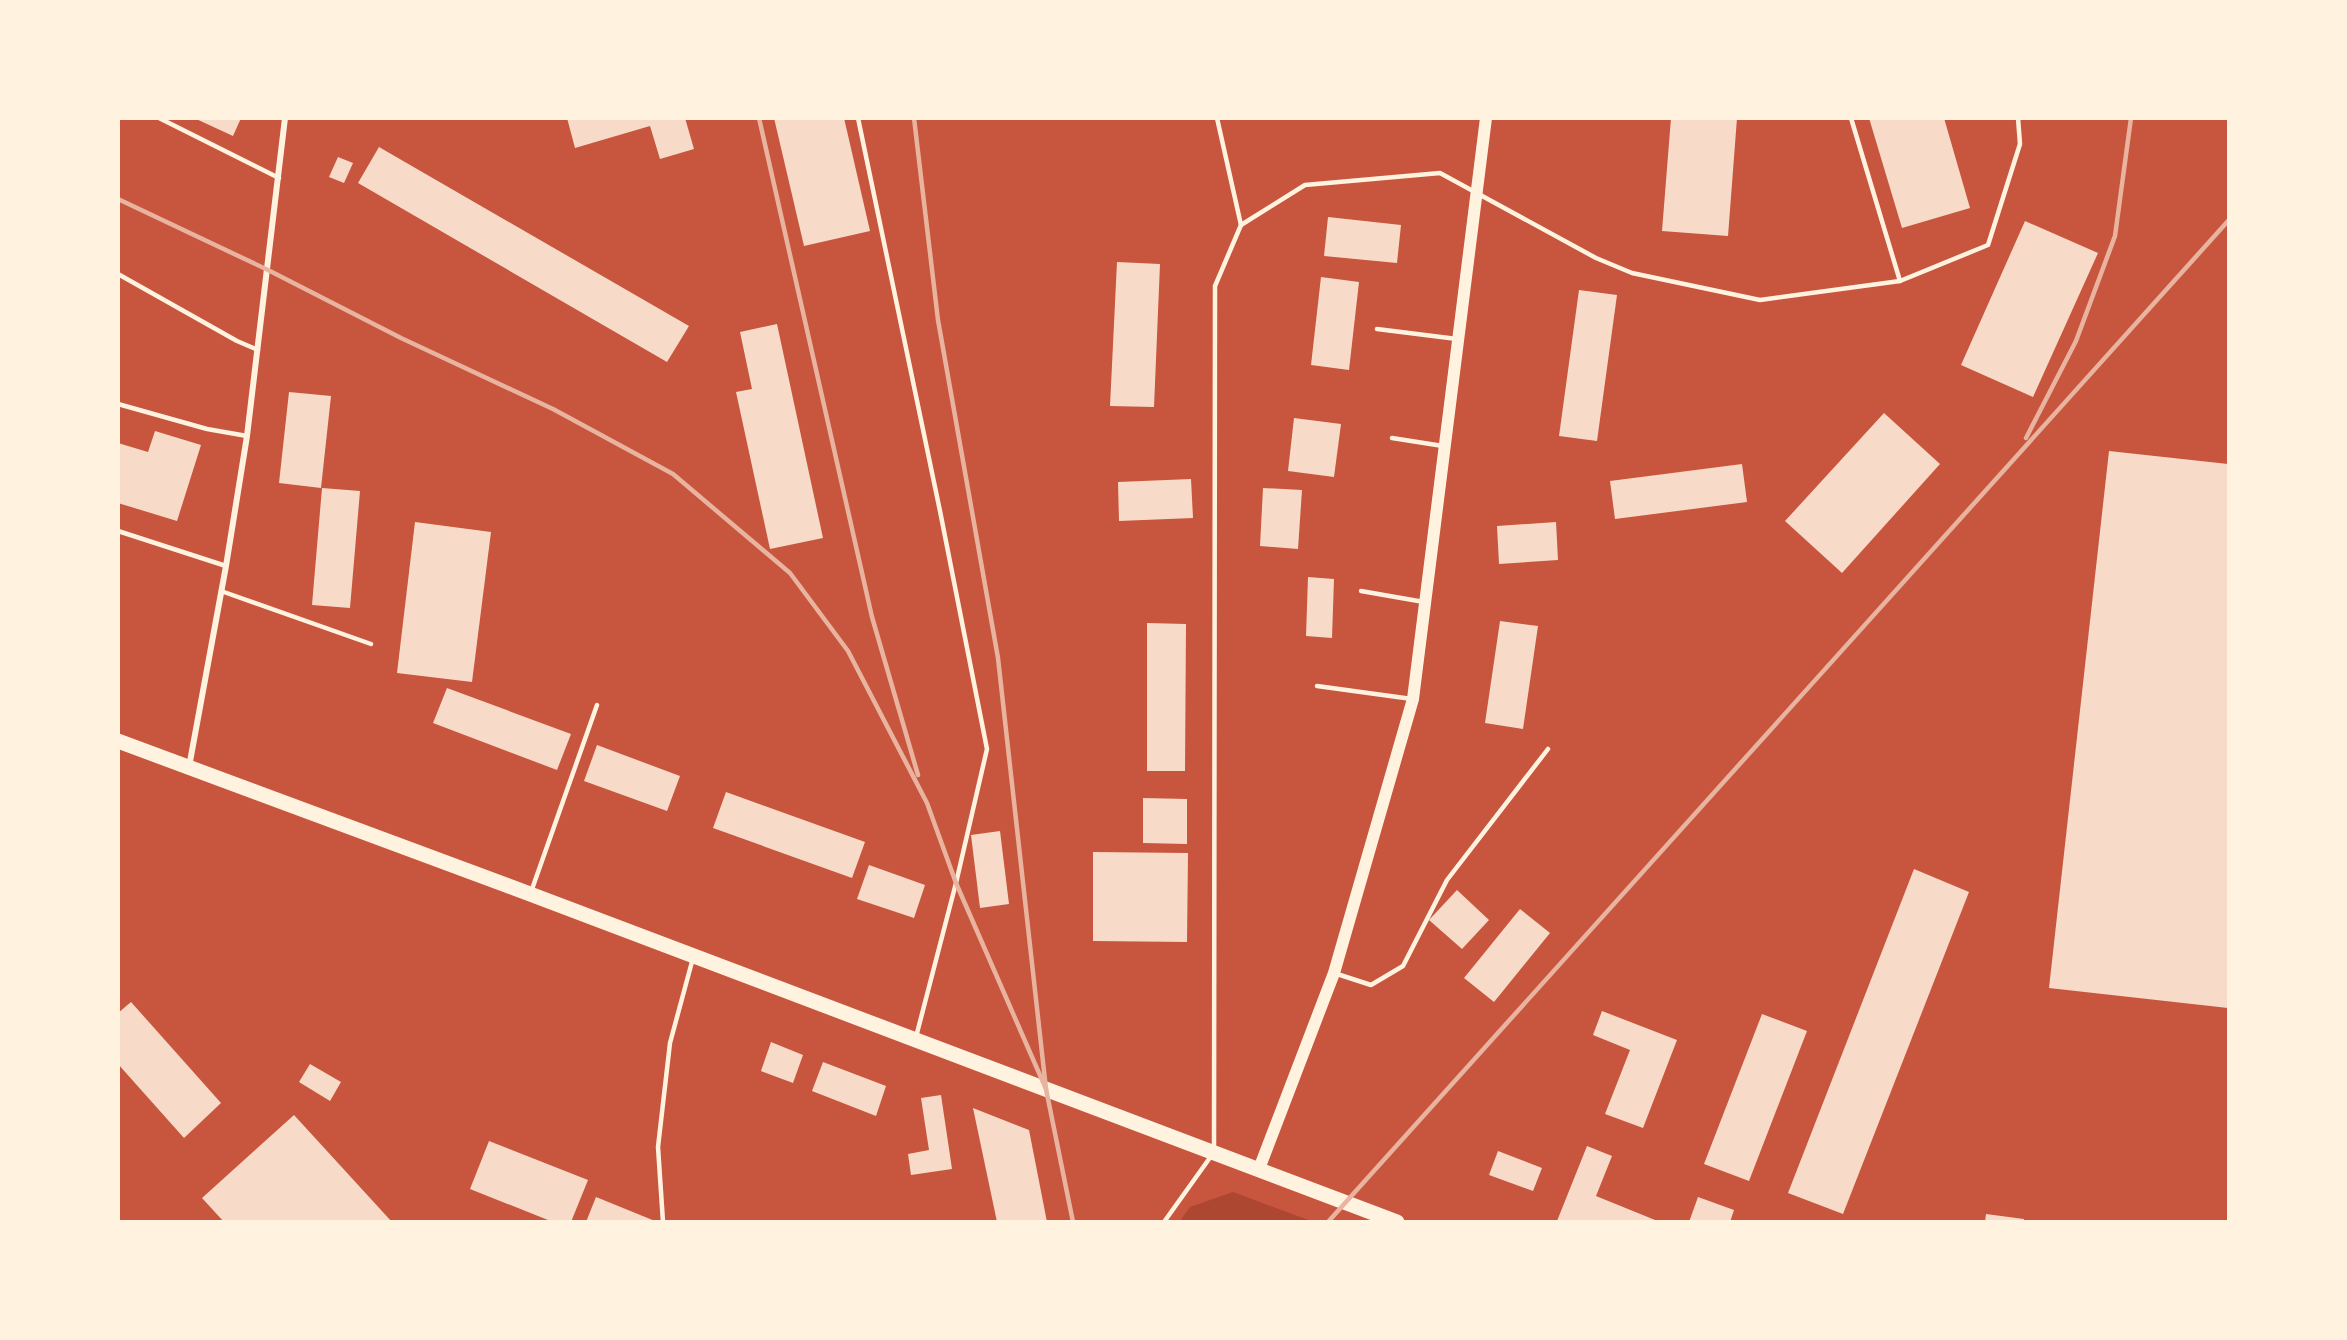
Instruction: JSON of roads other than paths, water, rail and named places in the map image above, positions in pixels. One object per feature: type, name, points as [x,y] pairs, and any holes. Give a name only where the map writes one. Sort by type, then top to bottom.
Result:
[{"type":"main road","points":[[1259,1169],[1334,973],[1413,699],[1486,118]]},
{"type":"main road","points":[[118,741],[1397,1221]]},
{"type":"street","points":[[189,768],[247,436],[285,118]]},
{"type":"lane","points":[[159,118],[279,178]]},
{"type":"lane","points":[[858,118],[938,499],[987,749],[916,1040]]},
{"type":"lane","points":[[1164,1221],[1214,1152],[1215,286],[1240,225],[1217,118]]},
{"type":"lane","points":[[1851,118],[1900,281]]},
{"type":"lane","points":[[1240,225],[1305,185],[1440,173],[1596,258],[1632,273],[1760,300],[1900,281],[1988,245],[2020,144],[2018,118]]},
{"type":"lane","points":[[118,274],[237,341],[258,350]]},
{"type":"lane","points":[[1377,329],[1459,339]]},
{"type":"lane","points":[[118,404],[207,429],[247,436]]},
{"type":"lane","points":[[1392,438],[1445,446]]},
{"type":"lane","points":[[118,531],[226,566]]},
{"type":"lane","points":[[220,590],[371,644]]},
{"type":"lane","points":[[1362,591],[1425,602]]},
{"type":"lane","points":[[1317,686],[1413,699]]},
{"type":"lane","points":[[530,894],[597,705]]},
{"type":"lane","points":[[1334,973],[1371,985],[1403,966],[1448,880],[1548,749]]},
{"type":"lane","points":[[663,1221],[658,1147],[670,1043],[693,956]]},
{"type":"railway","points":[[759,118],[872,617],[918,775]]},
{"type":"railway","points":[[914,118],[938,320],[998,658],[1046,1089],[1073,1222]]},
{"type":"railway","points":[[2026,438],[2076,341],[2115,236],[2131,118]]},
{"type":"railway","points":[[118,199],[268,270],[401,338],[553,409],[673,474],[790,573],[848,651],[927,803],[956,883],[1046,1089]]},
{"type":"railway","points":[[1328,1222],[2228,221]]}]
